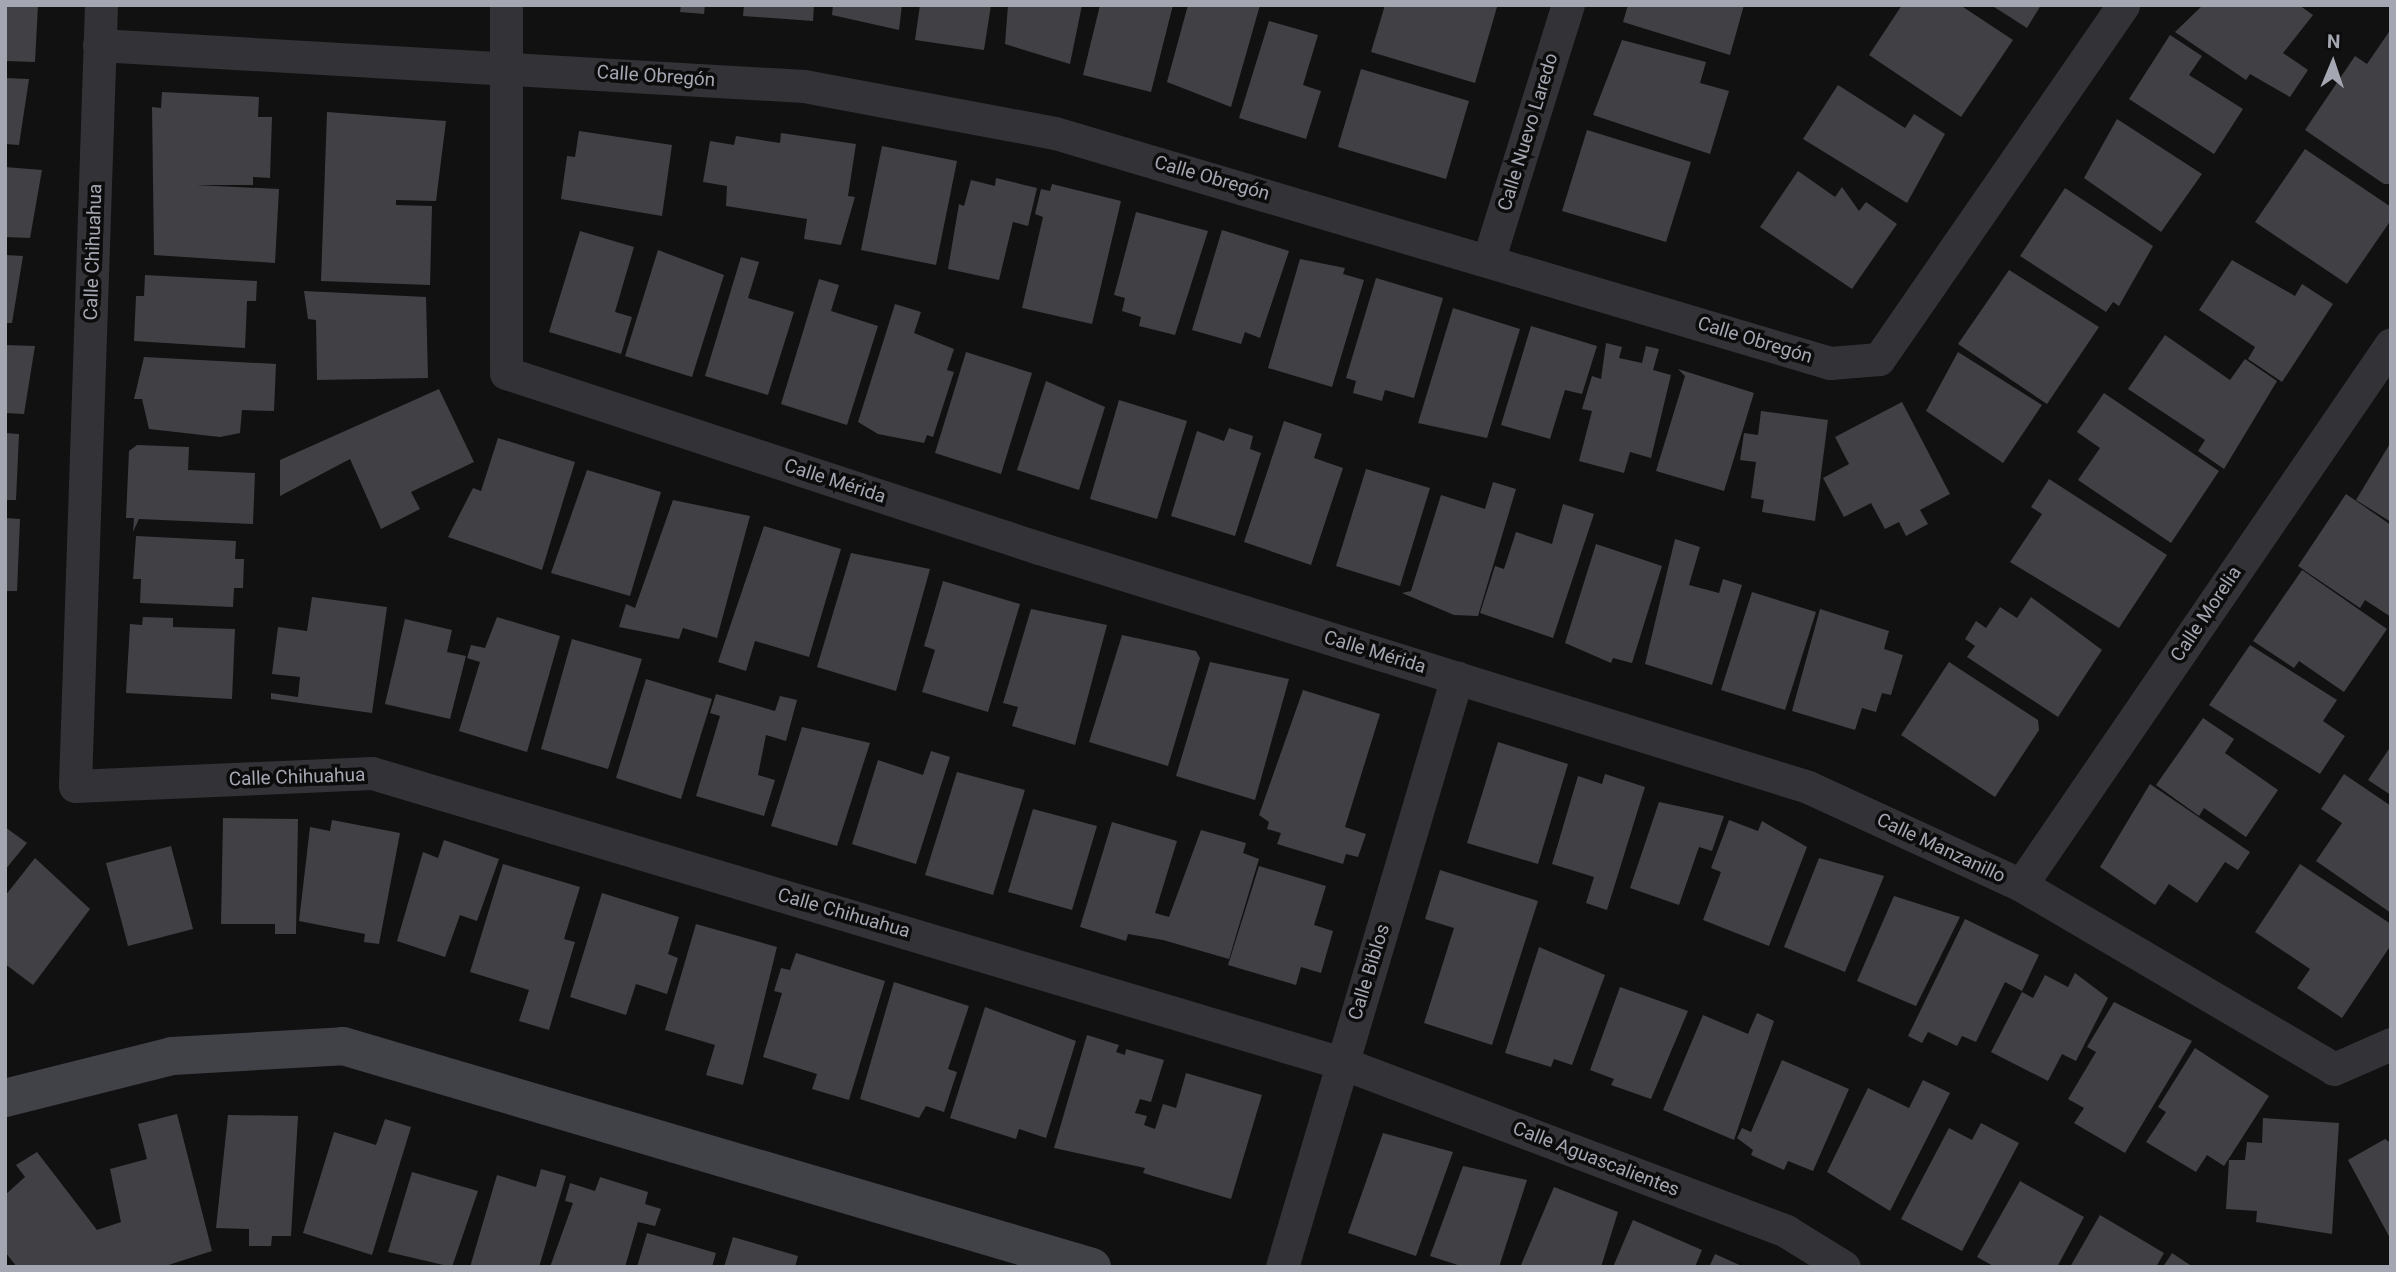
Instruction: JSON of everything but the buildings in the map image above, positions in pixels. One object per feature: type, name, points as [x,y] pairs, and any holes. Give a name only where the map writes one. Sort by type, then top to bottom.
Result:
[{"type":"street","name":"Calle Chihuahua","points":[[101,5],[75,786],[372,773],[1342,1063]]},
{"type":"street","points":[[503,66],[506,5]]},
{"type":"street","name":"Calle Nuevo Laredo","points":[[1489,258],[1568,5]]},
{"type":"street","name":"Calle Obregón","points":[[99,45],[503,66],[804,86],[1055,133],[1489,258],[1830,363],[1879,359],[2123,5]]},
{"type":"street","name":"Calle Mérida","points":[[503,66],[506,373],[1457,677]]},
{"type":"street","name":"Calle Morelia","points":[[2021,885],[2391,344]]},
{"type":"street","name":"Calle Biblos","points":[[1282,1267],[1457,677]]},
{"type":"street","name":"Calle Manzanillo","points":[[1457,677],[1808,787],[2021,885],[2334,1069],[2391,1044]]},
{"type":"street","points":[[5,1098],[172,1056],[343,1046],[1092,1267]]},
{"type":"street","name":"Calle Aguascalientes","points":[[1342,1063],[1786,1231],[1844,1267]]}]
